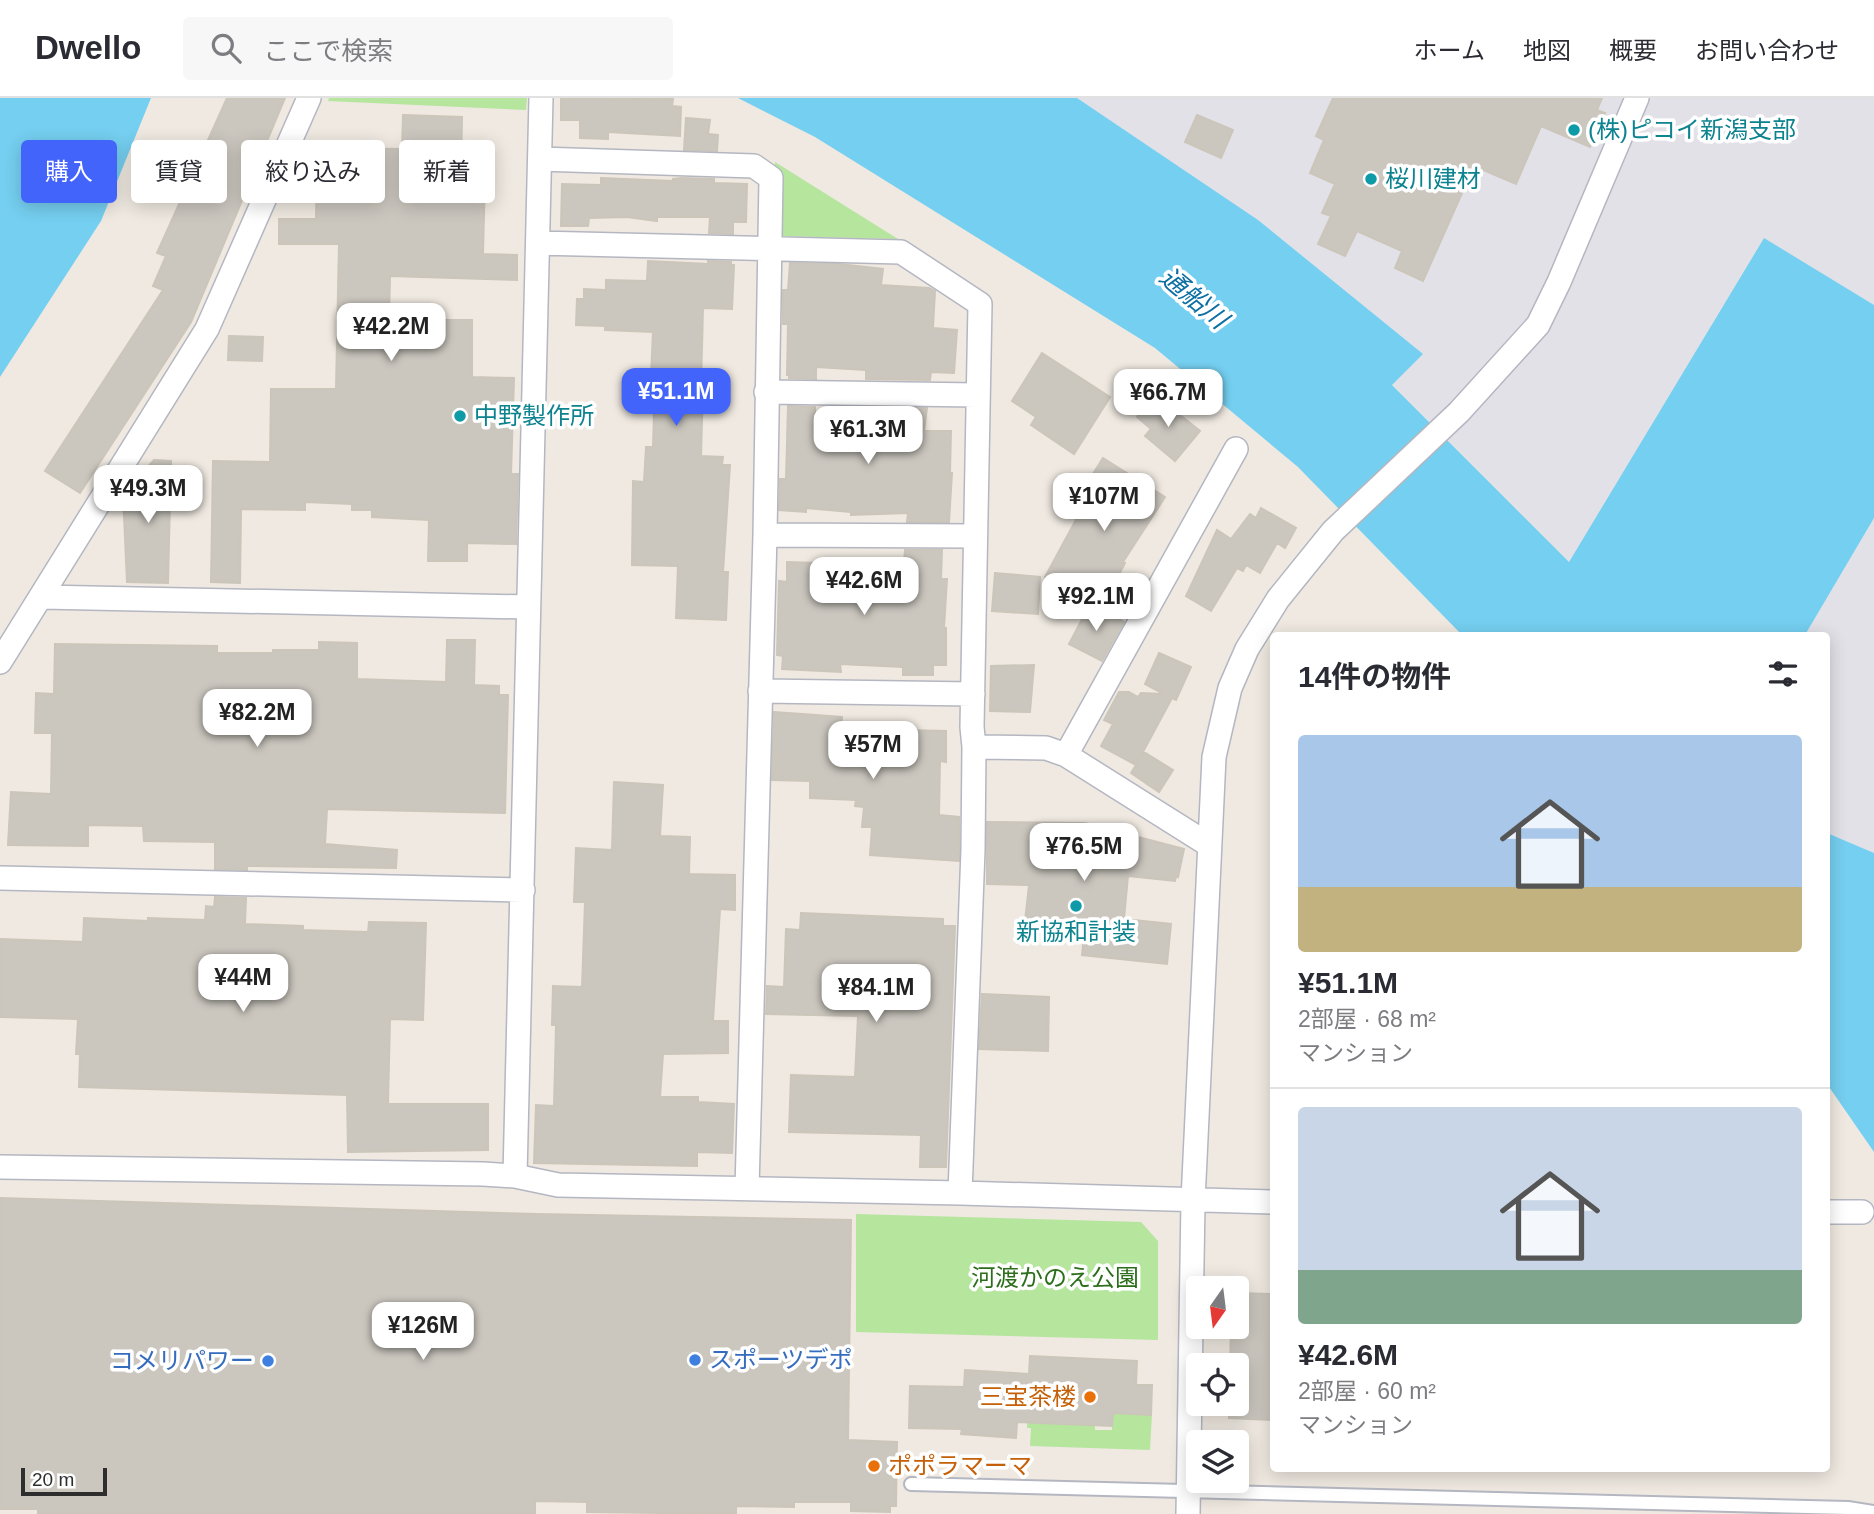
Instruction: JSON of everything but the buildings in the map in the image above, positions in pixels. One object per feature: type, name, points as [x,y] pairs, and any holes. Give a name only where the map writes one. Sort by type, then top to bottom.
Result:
[{"type":"street","points":[[0,662],[208,329],[309,98]]},
{"type":"street","points":[[515,1176],[541,98]]},
{"type":"street","points":[[1189,1502],[1193,1201],[1209,845],[1214,757],[1230,688],[1247,649],[1279,599],[1333,531],[1459,412],[1538,325],[1637,98]]},
{"type":"street","points":[[540,159],[754,166],[771,178],[765,535],[747,1188]]},
{"type":"street","points":[[537,243],[901,252],[980,304],[972,727],[973,850],[960,1193]]},
{"type":"street","points":[[766,392],[977,395]]},
{"type":"street","points":[[1066,755],[1237,449]]},
{"type":"street","points":[[765,535],[975,536]]},
{"type":"street","points":[[41,597],[528,607]]},
{"type":"street","points":[[760,691],[973,694]]},
{"type":"street","points":[[974,747],[1046,748],[1066,755],[1209,845]]},
{"type":"street","points":[[0,878],[523,890]]},
{"type":"street","points":[[0,1167],[515,1176],[558,1185],[1270,1202]]},
{"type":"street","points":[[1830,1212],[1862,1212]]},
{"type":"lane","points":[[911,1484],[1189,1502],[1848,1508],[1874,1512]]},
{"type":"shaded area","points":[[1076,98],[1874,98],[1874,305],[1763,239],[1569,562],[1392,384],[1423,354]]},
{"type":"shaded area","points":[[1874,518],[1874,853],[1830,834],[1830,632],[1807,632]]},
{"type":"green space","points":[[329,98],[527,98],[526,110],[328,101]]},
{"type":"green space","points":[[775,162],[898,239],[782,236],[773,226]]},
{"type":"green space","name":"河渡かのえ公園","points":[[856,1214],[1141,1222],[1158,1241],[1158,1340],[856,1332]]},
{"type":"green space","points":[[1028,1410],[1036,1423],[1057,1424],[1058,1411],[1094,1412],[1095,1430],[1112,1430],[1112,1413],[1152,1414],[1150,1450],[1030,1446]]},
{"type":"water","points":[[0,98],[151,98],[134,140],[131,140],[131,147],[117,182],[117,140],[21,140],[21,203],[108,203],[101,221],[0,377]]},
{"type":"water","name":"通船川","points":[[738,98],[1077,98],[1258,220],[1423,354],[1392,385],[1569,562],[1764,238],[1874,305],[1874,518],[1807,632],[1459,632],[1298,467],[1155,348],[815,137]]},
{"type":"water","points":[[1830,834],[1874,853],[1874,1152],[1830,1088]]},
{"type":"place","name":"(株)ピコイ新潟支部","points":[[1574,130]]},
{"type":"place","name":"桜川建材","points":[[1371,179]]},
{"type":"place","name":"中野製作所","points":[[460,416]]},
{"type":"place","name":"新協和計装","points":[[1076,906]]},
{"type":"place","name":"スポーツデポ","points":[[695,1360]]},
{"type":"place","name":"コメリパワー","points":[[268,1361]]},
{"type":"place","name":"三宝茶楼","points":[[1090,1397]]},
{"type":"place","name":"ポポラマーマ","points":[[874,1466]]}]
